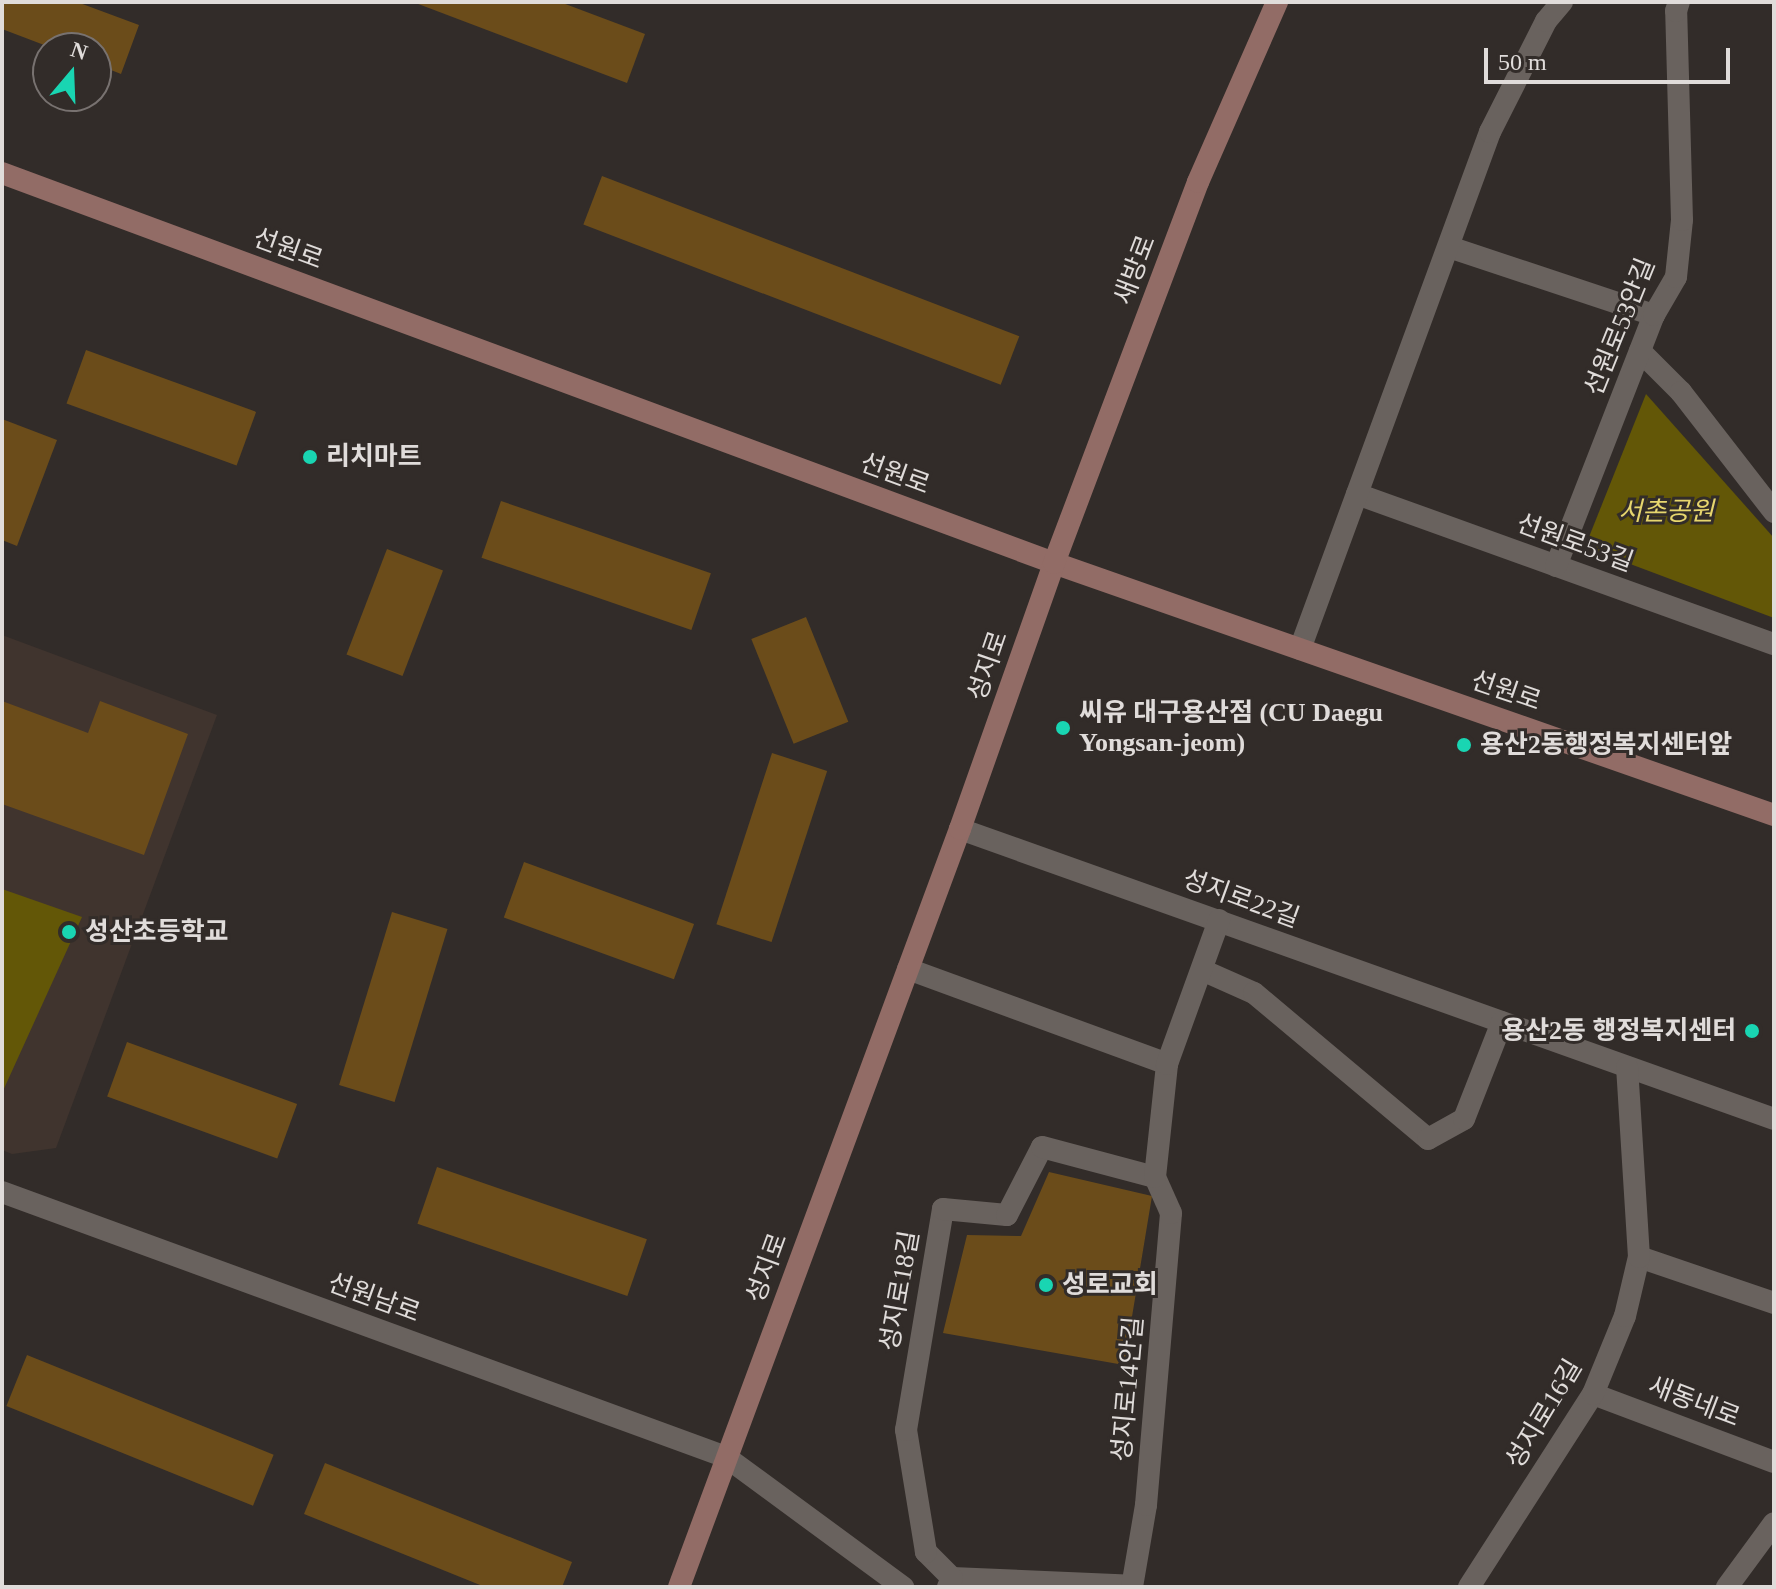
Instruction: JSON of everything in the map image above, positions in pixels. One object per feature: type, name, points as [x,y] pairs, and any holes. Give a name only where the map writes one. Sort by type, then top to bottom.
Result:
[{"type":"main road","name":"새방로","points":[[1054,563],[1198,182],[1277,2]]},
{"type":"main road","name":"선원로","points":[[2,173],[1054,563],[1774,815]]},
{"type":"main road","name":"성지로","points":[[679,1587],[960,829],[1054,563]]},
{"type":"street","points":[[1300,649],[1490,132],[1546,21],[1562,2]]},
{"type":"street","name":"선원로53안길","points":[[1556,566],[1654,315],[1676,277],[1682,220],[1676,11],[1679,2]]},
{"type":"street","points":[[1449,247],[1654,315]]},
{"type":"street","points":[[1640,351],[1681,392],[1774,512]]},
{"type":"street","name":"선원로53길","points":[[1357,494],[1774,644]]},
{"type":"street","name":"성지로22길","points":[[960,829],[1774,1119]]},
{"type":"street","name":"성지로14안길","points":[[1132,1587],[1146,1505],[1171,1213],[1155,1177],[1167,1064],[1219,920]]},
{"type":"street","points":[[908,969],[1167,1064]]},
{"type":"street","points":[[1202,970],[1254,993],[1428,1139],[1464,1119],[1502,1022]]},
{"type":"street","name":"성지로16길","points":[[1469,1587],[1593,1394],[1625,1316],[1639,1257],[1627,1067]]},
{"type":"street","name":"성지로18길","points":[[1132,1587],[950,1582],[926,1552],[906,1430],[943,1209],[1007,1215],[1042,1147],[1155,1177]]},
{"type":"street","name":"선원남로","points":[[2,1192],[726,1457]]},
{"type":"street","points":[[1639,1257],[1774,1303]]},
{"type":"street","name":"새동네로","points":[[1593,1394],[1774,1462]]},
{"type":"street","points":[[726,1457],[903,1587]]},
{"type":"street","points":[[1727,1587],[1774,1523]]},
{"type":"shaded area","name":"성산초등학교","points":[[2,635],[217,715],[56,1148],[12,1154],[2,1150]]},
{"type":"green space","name":"서촌공원","points":[[1646,394],[1774,538],[1774,618],[1585,547]]},
{"type":"green space","points":[[2,889],[82,917],[2,1093]]},
{"type":"building","points":[[2,2],[77,2],[139,25],[121,74],[112,70],[112,32],[32,32],[32,40],[2,29]]},
{"type":"building","points":[[413,2],[560,2],[645,34],[627,83]]},
{"type":"building","points":[[602,176],[1019,336],[1001,385],[583,225]]},
{"type":"building","points":[[86,350],[256,412],[237,465],[67,404]]},
{"type":"building","points":[[2,419],[57,440],[17,546],[2,540]]},
{"type":"building","points":[[501,501],[711,573],[691,630],[481,558]]},
{"type":"building","points":[[387,549],[443,571],[403,676],[347,654]]},
{"type":"building","points":[[806,617],[848,722],[794,744],[751,639]]},
{"type":"building","points":[[2,701],[88,733],[100,701],[188,734],[144,855],[2,804]]},
{"type":"building","points":[[772,753],[827,771],[772,942],[716,924]]},
{"type":"building","points":[[524,862],[694,924],[674,979],[504,917]]},
{"type":"building","points":[[392,912],[447,929],[395,1102],[339,1085]]},
{"type":"building","points":[[127,1042],[297,1104],[277,1158],[107,1097]]},
{"type":"building","points":[[437,1167],[647,1239],[627,1296],[417,1224]]},
{"type":"building","name":"성로교회","points":[[1049,1172],[1152,1196],[1124,1365],[943,1333],[967,1235],[1021,1236]]},
{"type":"building","points":[[27,1355],[274,1455],[253,1506],[6,1406]]},
{"type":"building","points":[[325,1463],[572,1562],[562,1587],[485,1587],[304,1514]]},
{"type":"place","name":"리치마트","points":[[310,457]]},
{"type":"place","name":"씨유 대구용산점 (CU Daegu Yongsan-jeom)","points":[[1063,728]]},
{"type":"place","name":"용산2동행정복지센터앞","points":[[1464,745]]},
{"type":"place","name":"성산초등학교","points":[[69,932]]},
{"type":"place","name":"용산2동 행정복지센터","points":[[1752,1031]]},
{"type":"place","name":"성로교회","points":[[1046,1285]]}]
